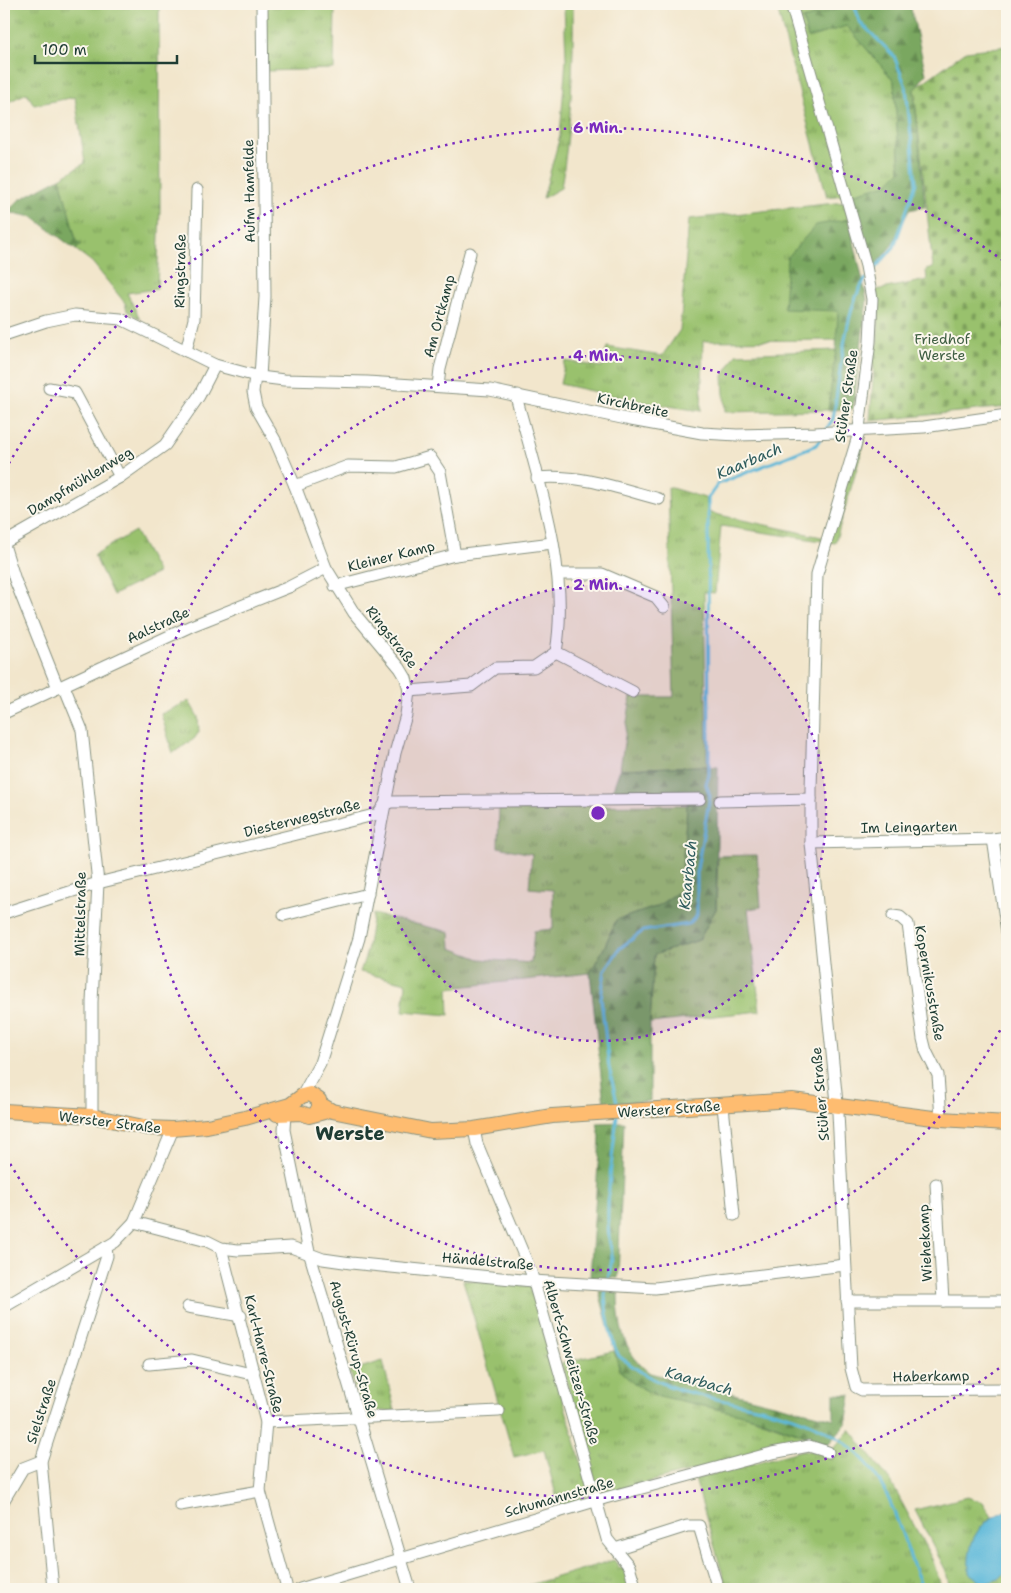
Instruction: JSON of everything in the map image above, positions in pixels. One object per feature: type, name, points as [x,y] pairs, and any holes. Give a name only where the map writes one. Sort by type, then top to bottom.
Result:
[{"type":"main road","name":"Werster Straße","points":[[4,1111],[92,1116],[148,1128],[173,1129],[207,1126],[245,1118],[290,1105],[301,1098],[313,1095],[318,1106],[332,1111],[431,1131],[474,1129],[540,1117],[792,1100],[941,1119],[1007,1123]]},
{"type":"main road","points":[[301,1098],[298,1106],[302,1113]]},
{"type":"main road","name":"Werster Straße","points":[[245,1118],[302,1113],[308,1116],[318,1106]]},
{"type":"street","name":"Aufm Hamfelde","points":[[257,376],[265,297],[262,4]]},
{"type":"street","name":"Stüher Straße","points":[[791,4],[866,266],[872,299],[870,342],[859,430],[817,574],[811,799],[811,843],[837,1105],[851,1368],[856,1387]]},
{"type":"street","name":"Ringstraße","points":[[186,351],[194,319],[197,190]]},
{"type":"street","name":"Am Ortkamp","points":[[438,386],[440,369],[470,253]]},
{"type":"street","points":[[4,335],[65,317],[100,316],[121,319],[215,364],[257,376]]},
{"type":"street","name":"Dampfmühlenweg","points":[[4,544],[120,477],[165,445],[198,396],[215,364]]},
{"type":"street","name":"Kirchbreite","points":[[257,376],[284,380],[367,382],[470,388],[518,395],[640,422],[702,433],[736,435],[924,427],[1007,415]]},
{"type":"street","name":"Ringstraße","points":[[257,376],[253,392],[256,407],[275,440],[295,486],[326,568],[335,586],[354,613],[400,668],[406,678],[409,691],[406,715],[385,804],[359,938],[320,1063],[317,1085],[318,1106]]},
{"type":"street","points":[[49,388],[75,393],[120,477]]},
{"type":"street","points":[[409,691],[471,686],[494,668],[534,667],[556,652],[559,632],[558,574],[537,478],[517,400],[518,395]]},
{"type":"street","name":"Kleiner Kamp","points":[[295,486],[348,466],[396,467],[430,457],[440,472],[455,555]]},
{"type":"street","points":[[537,478],[561,476],[589,480],[659,499]]},
{"type":"street","name":"Kleiner Kamp","points":[[335,586],[455,555],[552,543]]},
{"type":"street","name":"Mittelstraße","points":[[4,544],[15,580],[61,687],[82,730],[98,883],[92,1002],[92,1116]]},
{"type":"street","name":"Aalstraße","points":[[4,713],[191,626],[289,588],[326,568]]},
{"type":"street","points":[[558,574],[602,574],[656,597],[664,607]]},
{"type":"street","points":[[4,585],[15,580]]},
{"type":"street","points":[[556,652],[633,692]]},
{"type":"street","points":[[720,801],[811,799]]},
{"type":"street","name":"Diesterwegstraße","points":[[4,913],[98,883],[378,814],[385,804],[392,802],[700,800]]},
{"type":"street","name":"Im Leingarten","points":[[811,843],[993,839],[1007,837]]},
{"type":"street","points":[[993,839],[1007,932]]},
{"type":"street","points":[[284,915],[368,894]]},
{"type":"street","name":"Kopernikusstraße","points":[[893,916],[900,918],[908,924],[923,1039],[926,1051],[938,1075],[941,1119]]},
{"type":"street","name":"Ringstraße","points":[[301,1098],[320,1063]]},
{"type":"street","points":[[723,1106],[734,1215]]},
{"type":"street","name":"August-Rürup-Straße","points":[[285,1114],[284,1130],[309,1252],[410,1589]]},
{"type":"street","points":[[4,1307],[115,1242],[134,1222],[173,1129]]},
{"type":"street","name":"Albert-Schweitzer-Straße","points":[[474,1129],[477,1144],[531,1272],[532,1281],[607,1539],[629,1566],[636,1589]]},
{"type":"street","name":"Wiehekamp","points":[[936,1184],[943,1301]]},
{"type":"street","name":"Händelstraße","points":[[134,1222],[207,1241],[222,1248],[238,1250],[291,1247],[309,1252],[323,1259],[351,1263],[532,1281],[655,1288],[845,1265]]},
{"type":"street","name":"Sielstraße","points":[[53,1589],[41,1461],[107,1256],[106,1247]]},
{"type":"street","name":"Karl-Harre-Straße","points":[[222,1248],[266,1422],[260,1491],[287,1588]]},
{"type":"street","name":"Wiehekamp","points":[[848,1300],[1007,1301]]},
{"type":"street","points":[[188,1307],[235,1317],[240,1316]]},
{"type":"street","points":[[149,1364],[192,1360],[248,1373],[254,1371]]},
{"type":"street","name":"Haberkamp","points":[[856,1387],[875,1392],[1007,1389]]},
{"type":"street","points":[[266,1422],[499,1411]]},
{"type":"street","name":"Schumannstraße","points":[[300,1589],[596,1502],[804,1446],[815,1447],[828,1452]]},
{"type":"street","points":[[4,1500],[23,1468],[41,1461]]},
{"type":"street","points":[[180,1505],[260,1491]]},
{"type":"street","points":[[615,1549],[687,1526],[699,1526],[718,1589]]},
{"type":"green space","points":[[4,4],[159,4],[160,209],[157,289],[127,293],[140,319],[127,311],[125,303],[92,262],[76,250],[81,245],[76,240],[60,178],[85,163],[75,97],[34,105],[27,93],[4,104]]},
{"type":"green space","points":[[265,4],[335,4],[334,69],[266,71]]},
{"type":"green space","points":[[564,4],[573,4],[572,73],[567,142],[561,188],[543,198],[560,136],[566,59]]},
{"type":"green space","points":[[776,4],[846,4],[841,8],[803,19],[808,38],[847,25],[894,81],[900,171],[887,184],[852,194],[827,197]]},
{"type":"green space","points":[[846,4],[910,4],[926,74],[914,90],[925,207],[909,210],[892,245],[871,270],[852,194],[887,184],[900,171],[894,81],[847,26],[808,38],[803,19],[841,8]]},
{"type":"green space","name":"Friedhof Werste","points":[[1007,46],[1007,407],[870,421],[874,365],[870,364],[872,347],[877,347],[880,300],[878,300],[876,290],[927,280],[926,270],[933,268],[914,89],[966,51]]},
{"type":"green space","points":[[60,178],[76,240],[81,245],[76,250],[33,217],[7,212],[19,200]]},
{"type":"green space","points":[[845,202],[849,219],[838,310],[837,340],[703,341],[701,411],[636,401],[560,384],[565,361],[602,367],[607,347],[662,356],[680,330],[689,219]]},
{"type":"green space","points":[[849,219],[867,300],[853,409],[828,410],[836,350],[838,311],[784,309],[787,258],[816,225]]},
{"type":"green space","points":[[836,350],[828,410],[725,412],[723,376],[736,354]]},
{"type":"green space","points":[[855,439],[865,440],[835,543],[721,526],[715,593],[704,592],[707,766],[620,769],[631,697],[674,697],[668,487],[705,498],[710,513],[826,538]]},
{"type":"green space","points":[[135,531],[158,573],[113,595],[94,555]]},
{"type":"green space","points":[[189,701],[198,717],[199,732],[194,739],[173,753],[161,714]]},
{"type":"green space","points":[[718,767],[716,909],[699,940],[654,955],[650,1023],[650,1101],[604,1104],[590,973],[604,948],[616,920],[656,907],[680,891],[688,795],[610,797],[620,769]]},
{"type":"green space","points":[[688,805],[680,891],[656,907],[616,921],[590,973],[448,988],[449,1015],[403,1011],[406,983],[360,972],[367,951],[373,914],[450,932],[451,948],[480,959],[531,963],[534,931],[553,929],[553,890],[529,888],[532,854],[498,847],[499,806]]},
{"type":"green space","points":[[757,855],[761,907],[748,909],[760,1011],[650,1023],[654,955],[699,940],[716,909],[718,856]]},
{"type":"green space","points":[[624,1122],[618,1278],[590,1277],[600,1137],[597,1123]]},
{"type":"green space","points":[[463,1280],[530,1286],[589,1489],[585,1499],[559,1506],[544,1450],[514,1457]]},
{"type":"green space","points":[[599,1291],[618,1292],[619,1315],[624,1337],[634,1356],[650,1373],[834,1419],[834,1394],[851,1395],[846,1424],[828,1444],[757,1418],[655,1395],[634,1384],[620,1371]]},
{"type":"green space","points":[[614,1351],[620,1371],[828,1444],[803,1442],[606,1493],[597,1488],[561,1363]]},
{"type":"green space","points":[[383,1361],[395,1411],[365,1411],[361,1409],[350,1371]]},
{"type":"green space","points":[[850,1429],[891,1482],[933,1561],[942,1589],[765,1589],[764,1585],[750,1589],[727,1589],[695,1479],[803,1450],[819,1452],[832,1460],[833,1449]]},
{"type":"green space","points":[[967,1497],[983,1502],[992,1517],[984,1523],[999,1579],[1007,1571],[1007,1589],[950,1589],[946,1571],[915,1510]]},
{"type":"green space","points":[[614,1560],[620,1568],[625,1568],[637,1589],[516,1589]]},
{"type":"water","points":[[1007,1510],[1007,1571],[999,1579],[984,1584],[969,1573],[972,1542],[981,1527]]},
{"type":"waterway","name":"Kaarbach","points":[[854,4],[860,22],[894,56],[906,87],[916,183],[894,247],[870,274]]},
{"type":"waterway","name":"Kaarbach","points":[[827,428],[833,419],[848,325],[853,306],[866,279]]},
{"type":"waterway","name":"Kaarbach","points":[[618,1107],[609,1067],[601,998],[605,970],[620,948],[643,931],[689,924],[697,915],[697,869],[710,796],[706,784],[709,775],[708,498],[718,484],[816,445],[822,436]]},
{"type":"waterway","name":"Kaarbach","points":[[617,1116],[608,1207],[612,1261],[605,1297],[609,1327],[619,1356],[656,1381],[697,1395],[788,1415],[818,1427],[845,1443],[871,1468],[881,1484],[923,1589]]},
{"type":"district","name":"Werste","points":[[350,1133]]}]
